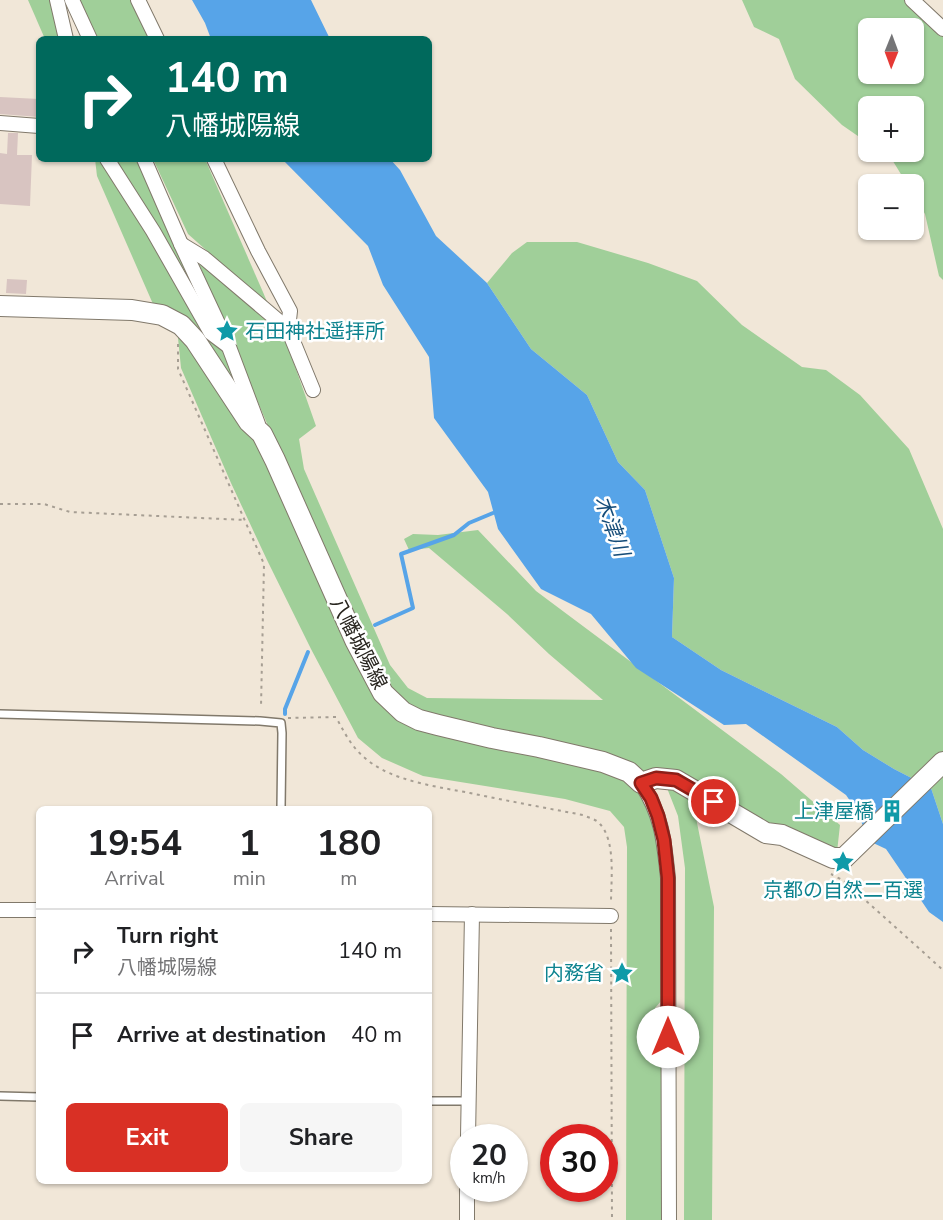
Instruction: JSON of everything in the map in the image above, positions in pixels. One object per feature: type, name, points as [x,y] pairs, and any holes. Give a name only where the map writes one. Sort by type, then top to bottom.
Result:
[{"type":"main road","name":"八幡城陽線","points":[[0,306],[132,310],[162,315],[181,325],[195,340],[249,422],[261,434],[275,460],[355,640],[383,693],[403,712],[419,720],[603,762],[629,772],[641,783]]},
{"type":"main road","points":[[641,783],[656,778],[676,780],[766,833],[782,835],[833,858],[843,858],[943,762]]},
{"type":"street","points":[[57,0],[65,36]]},
{"type":"street","points":[[72,0],[89,36]]},
{"type":"street","points":[[138,0],[156,36]]},
{"type":"street","points":[[912,0],[943,29]]},
{"type":"street","points":[[0,123],[36,126]]},
{"type":"street","points":[[109,162],[153,231],[211,333],[229,347]]},
{"type":"street","points":[[145,162],[229,347],[261,434]]},
{"type":"street","points":[[215,162],[290,311],[288,329]]},
{"type":"street","points":[[181,244],[204,258],[288,329],[313,390]]},
{"type":"street","points":[[641,783],[651,798],[658,816],[664,840],[668,878],[669,1220]]},
{"type":"street","points":[[0,910],[36,910]]},
{"type":"street","points":[[432,914],[611,916]]},
{"type":"street","points":[[468,1124],[472,914]]},
{"type":"street","points":[[467,1202],[467,1220]]},
{"type":"lane","points":[[0,714],[281,723],[280,806]]},
{"type":"lane","points":[[0,1096],[36,1097]]},
{"type":"lane","points":[[432,1101],[469,1101]]},
{"type":"path","points":[[178,344],[178,369],[264,564],[261,707]]},
{"type":"path","points":[[0,504],[45,504],[70,512],[245,520]]},
{"type":"path","points":[[825,871],[844,881],[943,970]]},
{"type":"green space","points":[[28,0],[53,0],[62,36],[44,36]]},
{"type":"green space","points":[[80,0],[136,0],[152,36],[97,36]]},
{"type":"green space","points":[[742,0],[908,0],[943,35],[943,280],[939,276],[924,212],[924,174],[901,174],[893,162],[924,162],[924,96],[858,96],[858,136],[842,125],[795,79],[779,39],[754,27]]},
{"type":"green space","points":[[95,162],[139,162],[212,323],[247,410],[153,304],[97,176]]},
{"type":"green space","points":[[154,162],[206,162],[269,306],[188,234]]},
{"type":"green space","points":[[527,242],[577,242],[648,263],[697,281],[742,325],[802,367],[826,370],[860,395],[909,449],[943,529],[943,824],[931,788],[863,750],[837,727],[721,670],[672,637],[674,578],[645,490],[618,462],[587,395],[531,349],[487,283],[512,253]]},
{"type":"green space","points":[[196,257],[284,335],[316,426],[299,439],[304,469],[390,665],[408,688],[427,698],[603,700],[429,548],[409,550],[404,539],[413,534],[438,535],[478,530],[536,591],[781,774],[840,825],[837,852],[783,831],[671,775],[642,771],[605,756],[430,719],[392,693],[361,637]]},
{"type":"green space","points":[[177,328],[271,463],[408,719],[563,758],[623,778],[639,793],[649,811],[658,847],[661,879],[662,1000],[655,1008],[655,1030],[663,1039],[661,1220],[626,1220],[627,847],[624,827],[610,811],[565,799],[423,776],[382,758],[358,738],[311,649],[231,483],[181,368]]},
{"type":"green space","points":[[673,786],[692,798],[714,907],[712,1220],[684,1220],[685,868],[678,816],[667,788]]},
{"type":"water","points":[[192,0],[311,0],[329,36],[210,36]]},
{"type":"water","name":"木津川","points":[[285,162],[393,162],[400,170],[436,236],[487,283],[531,349],[587,395],[618,462],[645,490],[674,578],[672,637],[721,670],[837,727],[863,750],[931,788],[943,824],[943,922],[929,912],[886,849],[869,841],[857,811],[846,795],[746,724],[724,725],[636,668],[591,614],[541,589],[498,529],[488,492],[434,418],[429,357],[383,285],[368,246]]},
{"type":"building","points":[[0,97],[36,99],[36,117],[0,114]]},
{"type":"building","points":[[8,133],[18,133],[17,155],[32,155],[30,206],[0,204],[0,153],[7,154]]},
{"type":"building","points":[[7,279],[27,280],[26,294],[6,293]]},
{"type":"waterway","points":[[375,625],[413,608],[401,554],[454,535],[469,523],[493,513]]},
{"type":"waterway","points":[[285,714],[308,652]]},
{"type":"place","name":"石田神社遥拝所","points":[[227,331]]},
{"type":"place","name":"上津屋橋","points":[[892,811]]},
{"type":"place","name":"京都の自然二百選","points":[[843,862]]},
{"type":"place","name":"内務省","points":[[622,973]]},
{"type":"route","points":[[668,1037],[668,878],[664,840],[651,798],[641,783],[656,778],[676,780],[714,802]]}]
